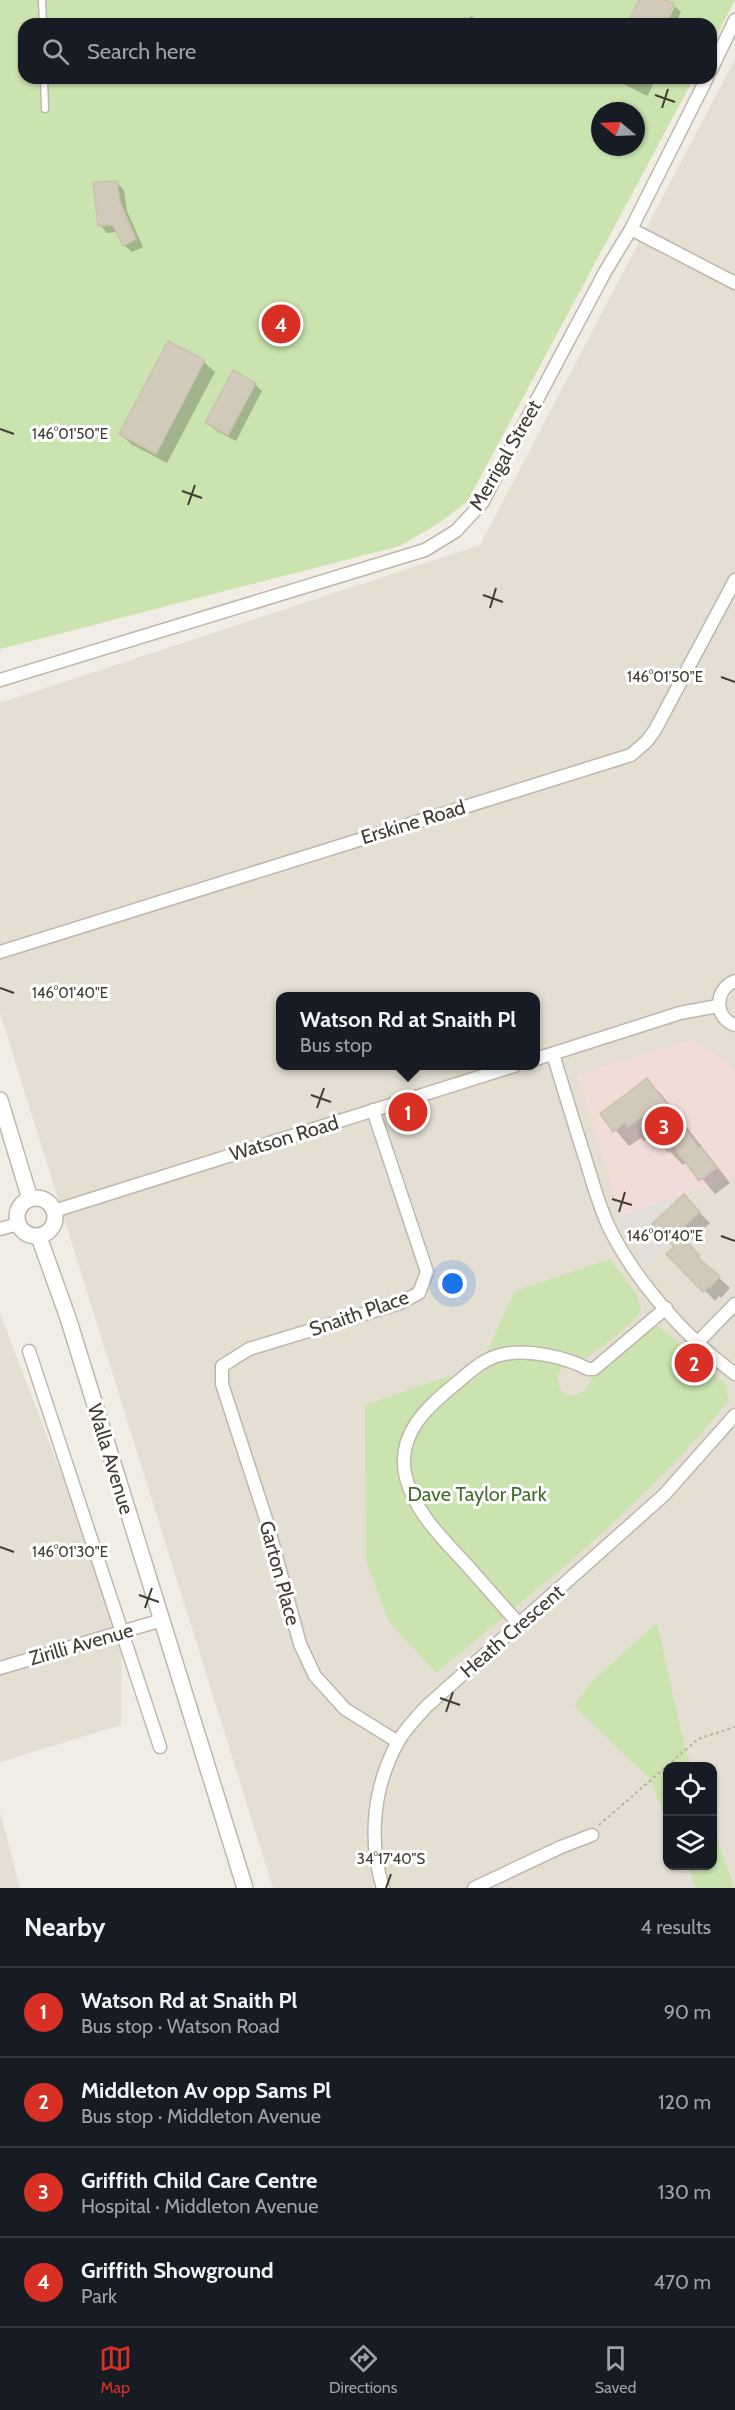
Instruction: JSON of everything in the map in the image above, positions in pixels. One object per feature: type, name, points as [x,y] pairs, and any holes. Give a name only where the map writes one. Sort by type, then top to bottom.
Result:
[{"type":"street","points":[[717,58],[735,20]]},
{"type":"street","points":[[725,41],[735,27]]},
{"type":"street","name":"Merrigal Street","points":[[0,680],[425,550],[456,531],[483,503],[605,272],[631,229],[704,84]]},
{"type":"street","points":[[631,229],[735,283]]},
{"type":"street","name":"Erskine Road","points":[[0,952],[631,755],[648,741],[655,730],[735,580]]},
{"type":"street","points":[[735,981],[728,984],[720,993],[718,1006],[722,1017],[735,1025]]},
{"type":"street","points":[[540,1058],[680,1013],[718,1006]]},
{"type":"street","points":[[553,1054],[607,1222],[629,1262],[666,1308],[698,1342],[735,1374]]},
{"type":"street","name":"Watson Road","points":[[54,1211],[498,1070]]},
{"type":"street","points":[[0,1100],[30,1199]]},
{"type":"street","name":"Snaith Place","points":[[222,1366],[249,1349],[400,1303],[419,1293],[427,1272],[373,1110]]},
{"type":"street","points":[[30,1199],[42,1199],[54,1211],[53,1228],[39,1237],[26,1234],[18,1224],[20,1206],[30,1199]]},
{"type":"street","points":[[0,1229],[18,1224]]},
{"type":"street","name":"Walla Avenue","points":[[39,1237],[68,1317],[244,1888]]},
{"type":"street","points":[[698,1342],[735,1304]]},
{"type":"street","points":[[519,1624],[431,1526],[414,1501],[404,1463],[405,1446],[412,1427],[432,1403],[484,1361],[513,1352],[557,1357],[588,1370],[594,1369],[666,1308]]},
{"type":"street","points":[[30,1351],[160,1747]]},
{"type":"street","name":"Garton Place","points":[[222,1366],[224,1393],[266,1518],[300,1644],[315,1676],[345,1709],[398,1742]]},
{"type":"street","name":"Heath Crescent","points":[[383,1888],[375,1860],[374,1814],[383,1781],[398,1742],[427,1706],[664,1495],[735,1415]]},
{"type":"street","name":"Zirilli Avenue","points":[[0,1668],[162,1620]]},
{"type":"street","points":[[474,1888],[592,1835]]},
{"type":"lane","points":[[42,0],[43,18]]},
{"type":"lane","points":[[44,84],[45,110]]},
{"type":"path","points":[[592,1835],[599,1825],[698,1739],[735,1727]]},
{"type":"shaded area","points":[[735,59],[735,1888],[273,1888],[0,1013],[0,703],[480,545]]},
{"type":"shaded area","points":[[693,1040],[728,1062],[735,1075],[735,1177],[620,1216],[577,1075]]},
{"type":"shaded area","points":[[693,1191],[706,1209],[649,1265],[620,1216]]},
{"type":"shaded area","points":[[0,1313],[122,1633],[121,1725],[0,1762]]},
{"type":"shaded area","points":[[0,1811],[20,1888],[0,1888]]},
{"type":"green space","points":[[0,0],[735,0],[717,34],[717,18],[18,18],[18,84],[691,84],[467,502],[439,523],[400,546],[0,649]]},
{"type":"green space","name":"Dave Taylor Park","points":[[610,1259],[637,1295],[641,1310],[600,1348],[562,1369],[557,1377],[560,1389],[567,1395],[576,1395],[586,1390],[595,1373],[645,1328],[660,1327],[726,1384],[728,1401],[662,1476],[626,1511],[436,1673],[389,1622],[366,1560],[365,1405],[449,1376],[472,1383],[515,1291]]},
{"type":"green space","points":[[657,1623],[690,1762],[663,1762],[663,1811],[649,1778],[574,1706],[593,1680]]},
{"type":"green space","points":[[717,1839],[734,1888],[696,1888],[689,1870],[717,1870]]},
{"type":"building","points":[[639,0],[667,0],[674,4],[667,18],[630,18]]},
{"type":"building","points":[[117,181],[120,202],[136,239],[123,246],[113,225],[98,226],[93,182]]},
{"type":"building","points":[[168,341],[205,360],[156,454],[119,434]]},
{"type":"building","points":[[233,370],[256,383],[228,435],[205,423]]},
{"type":"building","points":[[647,1078],[699,1148],[701,1147],[717,1168],[699,1181],[674,1147],[668,1152],[642,1117],[628,1127],[625,1123],[613,1132],[600,1114]]},
{"type":"building","points":[[684,1194],[700,1212],[678,1232],[700,1256],[698,1258],[720,1276],[710,1288],[708,1287],[703,1292],[666,1254],[674,1247],[652,1224]]},
{"type":"place","name":"Griffith Showground","points":[[281,324]]},
{"type":"place","name":"Watson Rd at Snaith Pl","points":[[408,1112]]},
{"type":"place","name":"Griffith Child Care Centre","points":[[664,1126]]},
{"type":"place","name":"Middleton Av opp Sams Pl","points":[[694,1363]]}]
